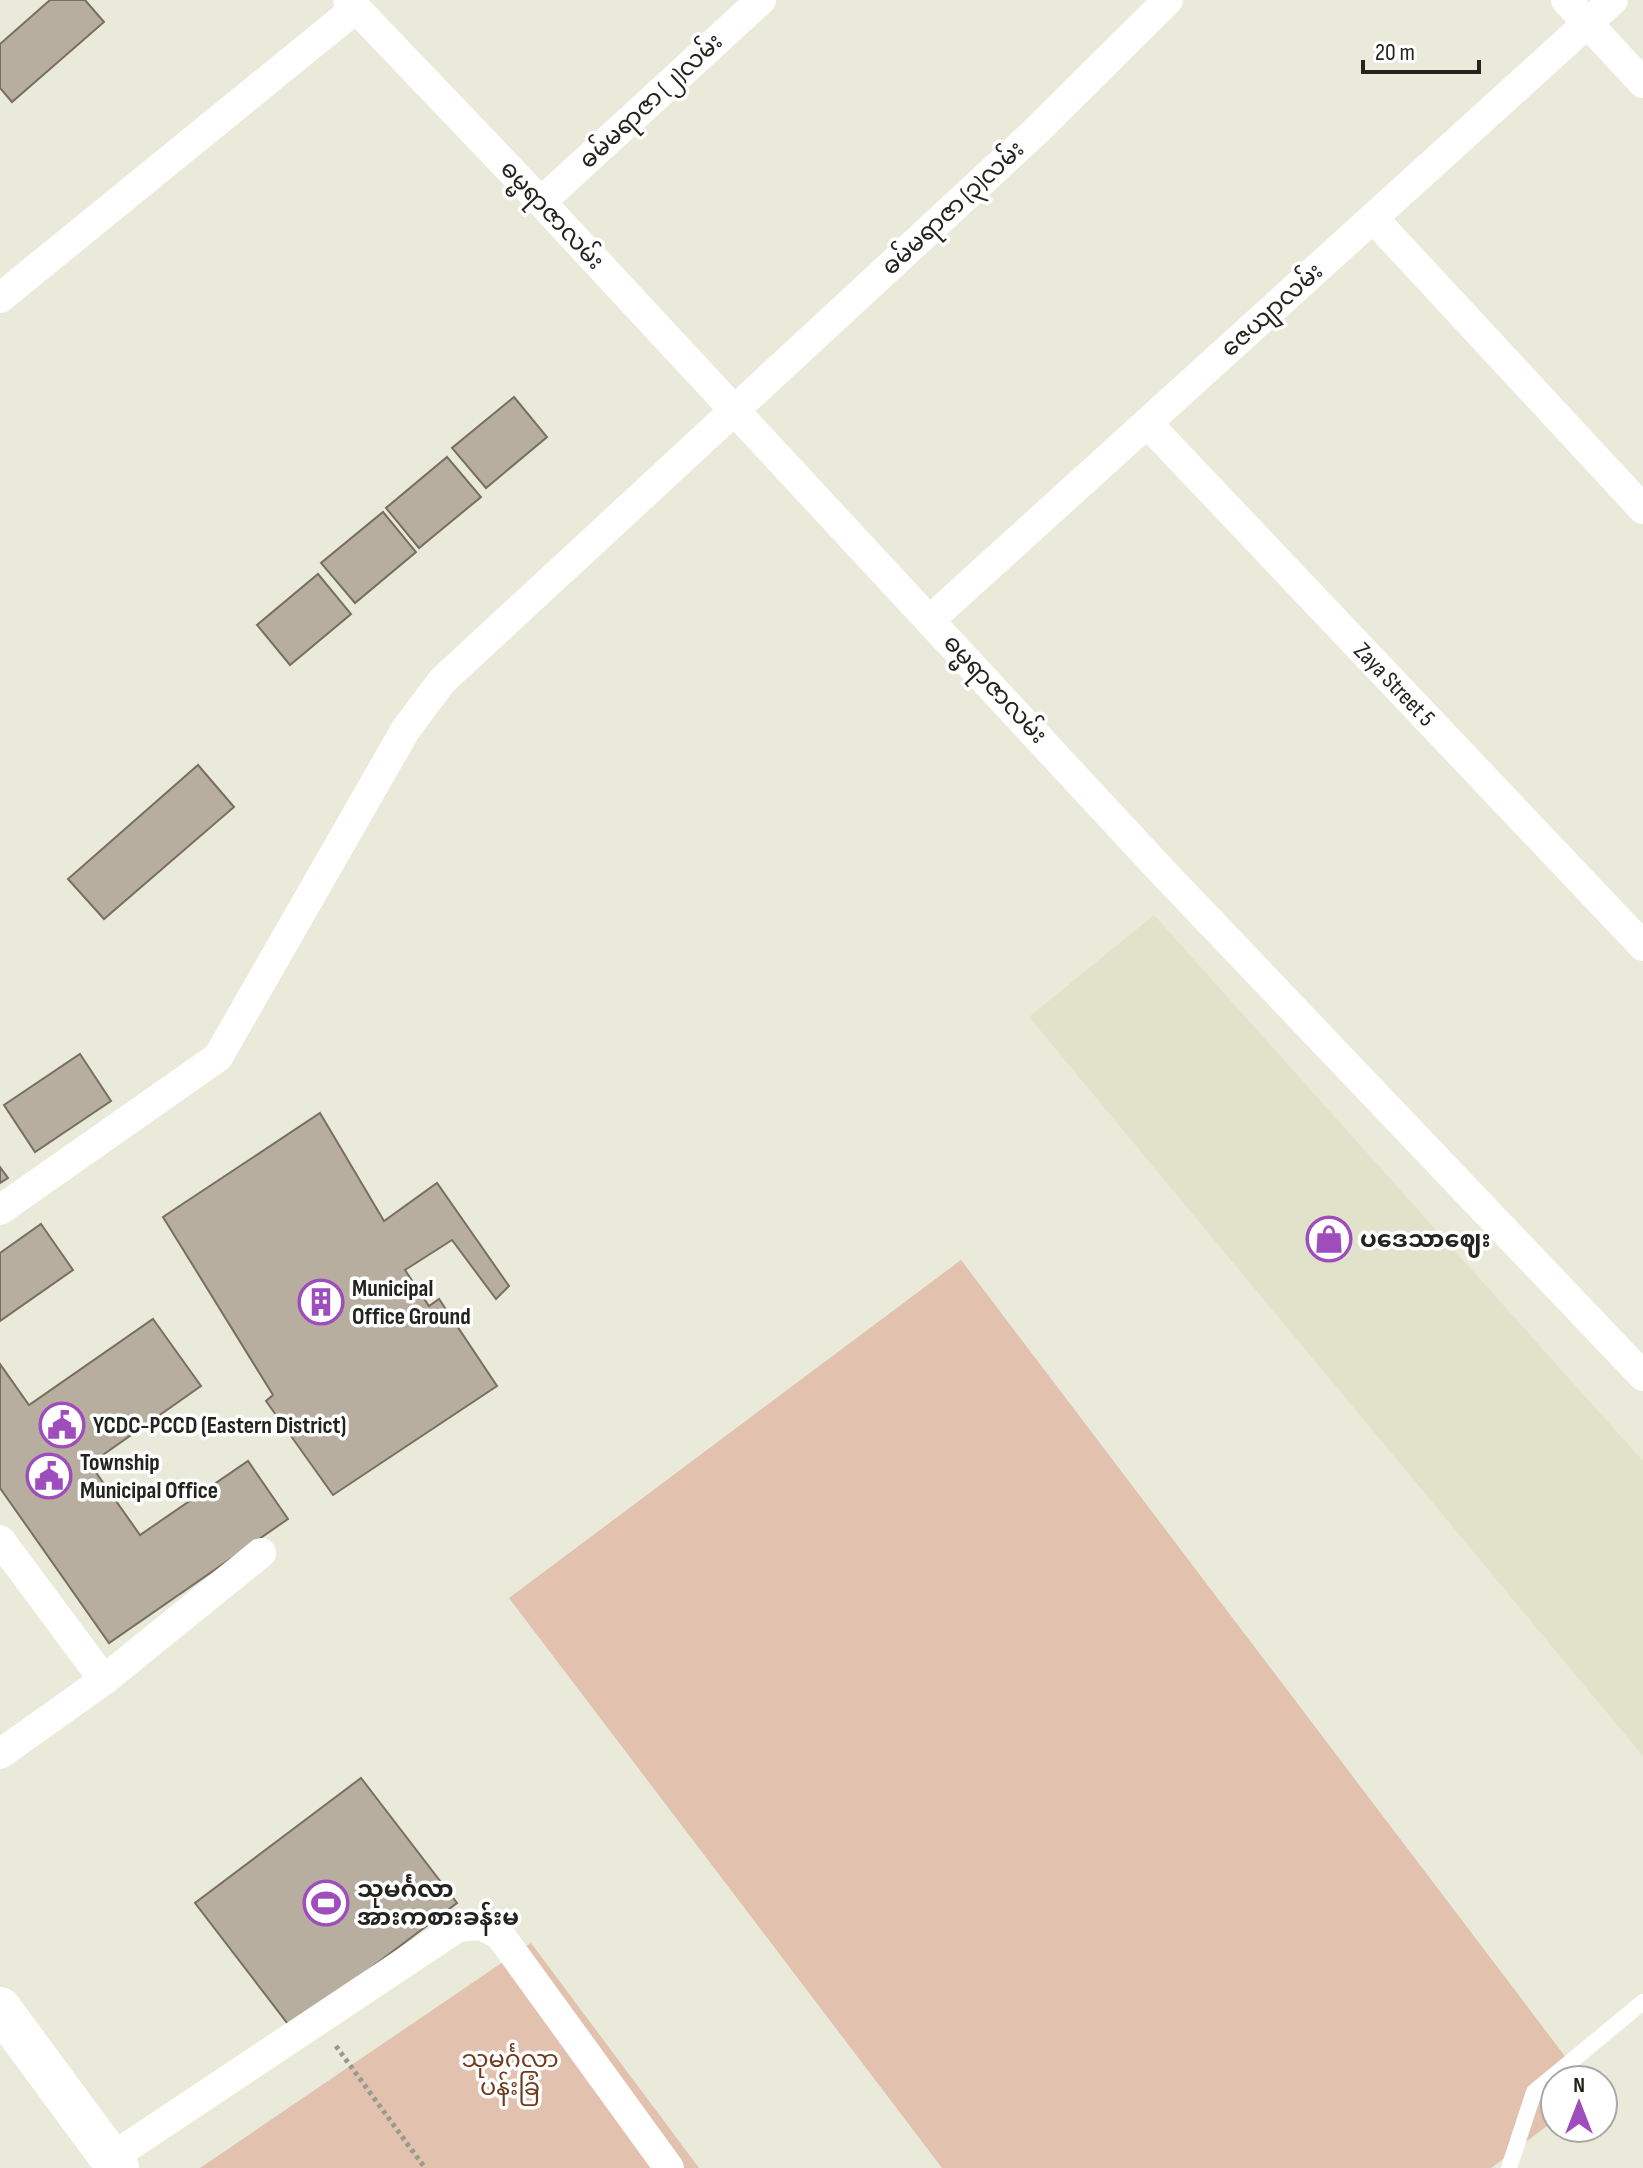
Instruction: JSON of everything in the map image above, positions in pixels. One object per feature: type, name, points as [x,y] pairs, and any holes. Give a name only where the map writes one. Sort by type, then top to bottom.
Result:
[{"type":"main road","points":[[0,2008],[114,2163]]},
{"type":"street","name":"ဓမ်မရာဇာ (၂)လမ်း","points":[[541,202],[761,0]]},
{"type":"street","name":"ဓမ်မရာဇာ (၃)လမ်း","points":[[0,1210],[218,1057],[406,729],[442,681],[1034,133],[1168,0]]},
{"type":"street","points":[[1566,0],[1643,83]]},
{"type":"street","name":"ဇေယျာလမ်း","points":[[931,619],[1613,0]]},
{"type":"street","name":"ဓမ္မရာဇာလမ်း","points":[[352,4],[931,619],[1159,868],[1643,1376]]},
{"type":"street","points":[[0,298],[352,4]]},
{"type":"street","points":[[1373,218],[1643,509]]},
{"type":"street","name":"Zaya Street 5","points":[[1147,423],[1643,946]]},
{"type":"street","points":[[0,1540],[104,1680]]},
{"type":"street","points":[[0,1754],[104,1680],[261,1553]]},
{"type":"street","points":[[114,2163],[458,1927],[481,1925],[500,1935],[669,2168]]},
{"type":"lane","points":[[1509,2168],[1534,2092],[1643,2002]]},
{"type":"path","points":[[317,2021],[425,2168]]},
{"type":"shaded area","name":"ပဒေသာဈေး","points":[[1154,915],[1643,1461],[1643,1756],[1029,1017]]},
{"type":"green space","points":[[961,1260],[1571,2064],[1539,2064],[1539,2132],[1491,2168],[942,2168],[509,1598]]},
{"type":"green space","name":"သုမင်္ဂလာ ပန်းခြံ","points":[[531,1943],[699,2168],[200,2168]]},
{"type":"building","points":[[50,0],[85,0],[104,22],[12,102],[0,88],[0,44]]},
{"type":"building","points":[[514,397],[547,437],[486,488],[452,448]]},
{"type":"building","points":[[447,457],[481,497],[419,548],[386,508]]},
{"type":"building","points":[[383,512],[416,552],[355,603],[321,563]]},
{"type":"building","points":[[318,574],[351,614],[290,665],[257,625]]},
{"type":"building","points":[[198,765],[234,807],[104,919],[68,879]]},
{"type":"building","points":[[80,1054],[111,1101],[35,1152],[4,1105]]},
{"type":"building","name":"Municipal Office Ground","points":[[320,1113],[384,1221],[437,1183],[509,1286],[496,1299],[452,1240],[405,1270],[429,1306],[439,1299],[497,1386],[333,1495],[266,1401],[273,1395],[163,1217]]},
{"type":"building","points":[[0,1167],[8,1178],[0,1183]]},
{"type":"building","points":[[41,1224],[73,1270],[0,1321],[0,1253]]},
{"type":"building","name":"Township Municipal Office","points":[[153,1319],[201,1386],[90,1464],[140,1535],[248,1461],[288,1519],[109,1643],[0,1488],[0,1364],[29,1405]]},
{"type":"building","name":"သုမင်္ဂလာ အားကစားခန်းမ","points":[[361,1778],[457,1903],[291,2028],[195,1903]]},
{"type":"place","name":"ပဒေသာဈေး","points":[[1329,1239]]},
{"type":"place","name":"Municipal Office Ground","points":[[321,1302]]},
{"type":"place","name":"YCDC-PCCD (Eastern District)","points":[[62,1425]]},
{"type":"place","name":"Township Municipal Office","points":[[49,1476]]},
{"type":"place","name":"သုမင်္ဂလာ အားကစားခန်းမ","points":[[326,1903]]}]
